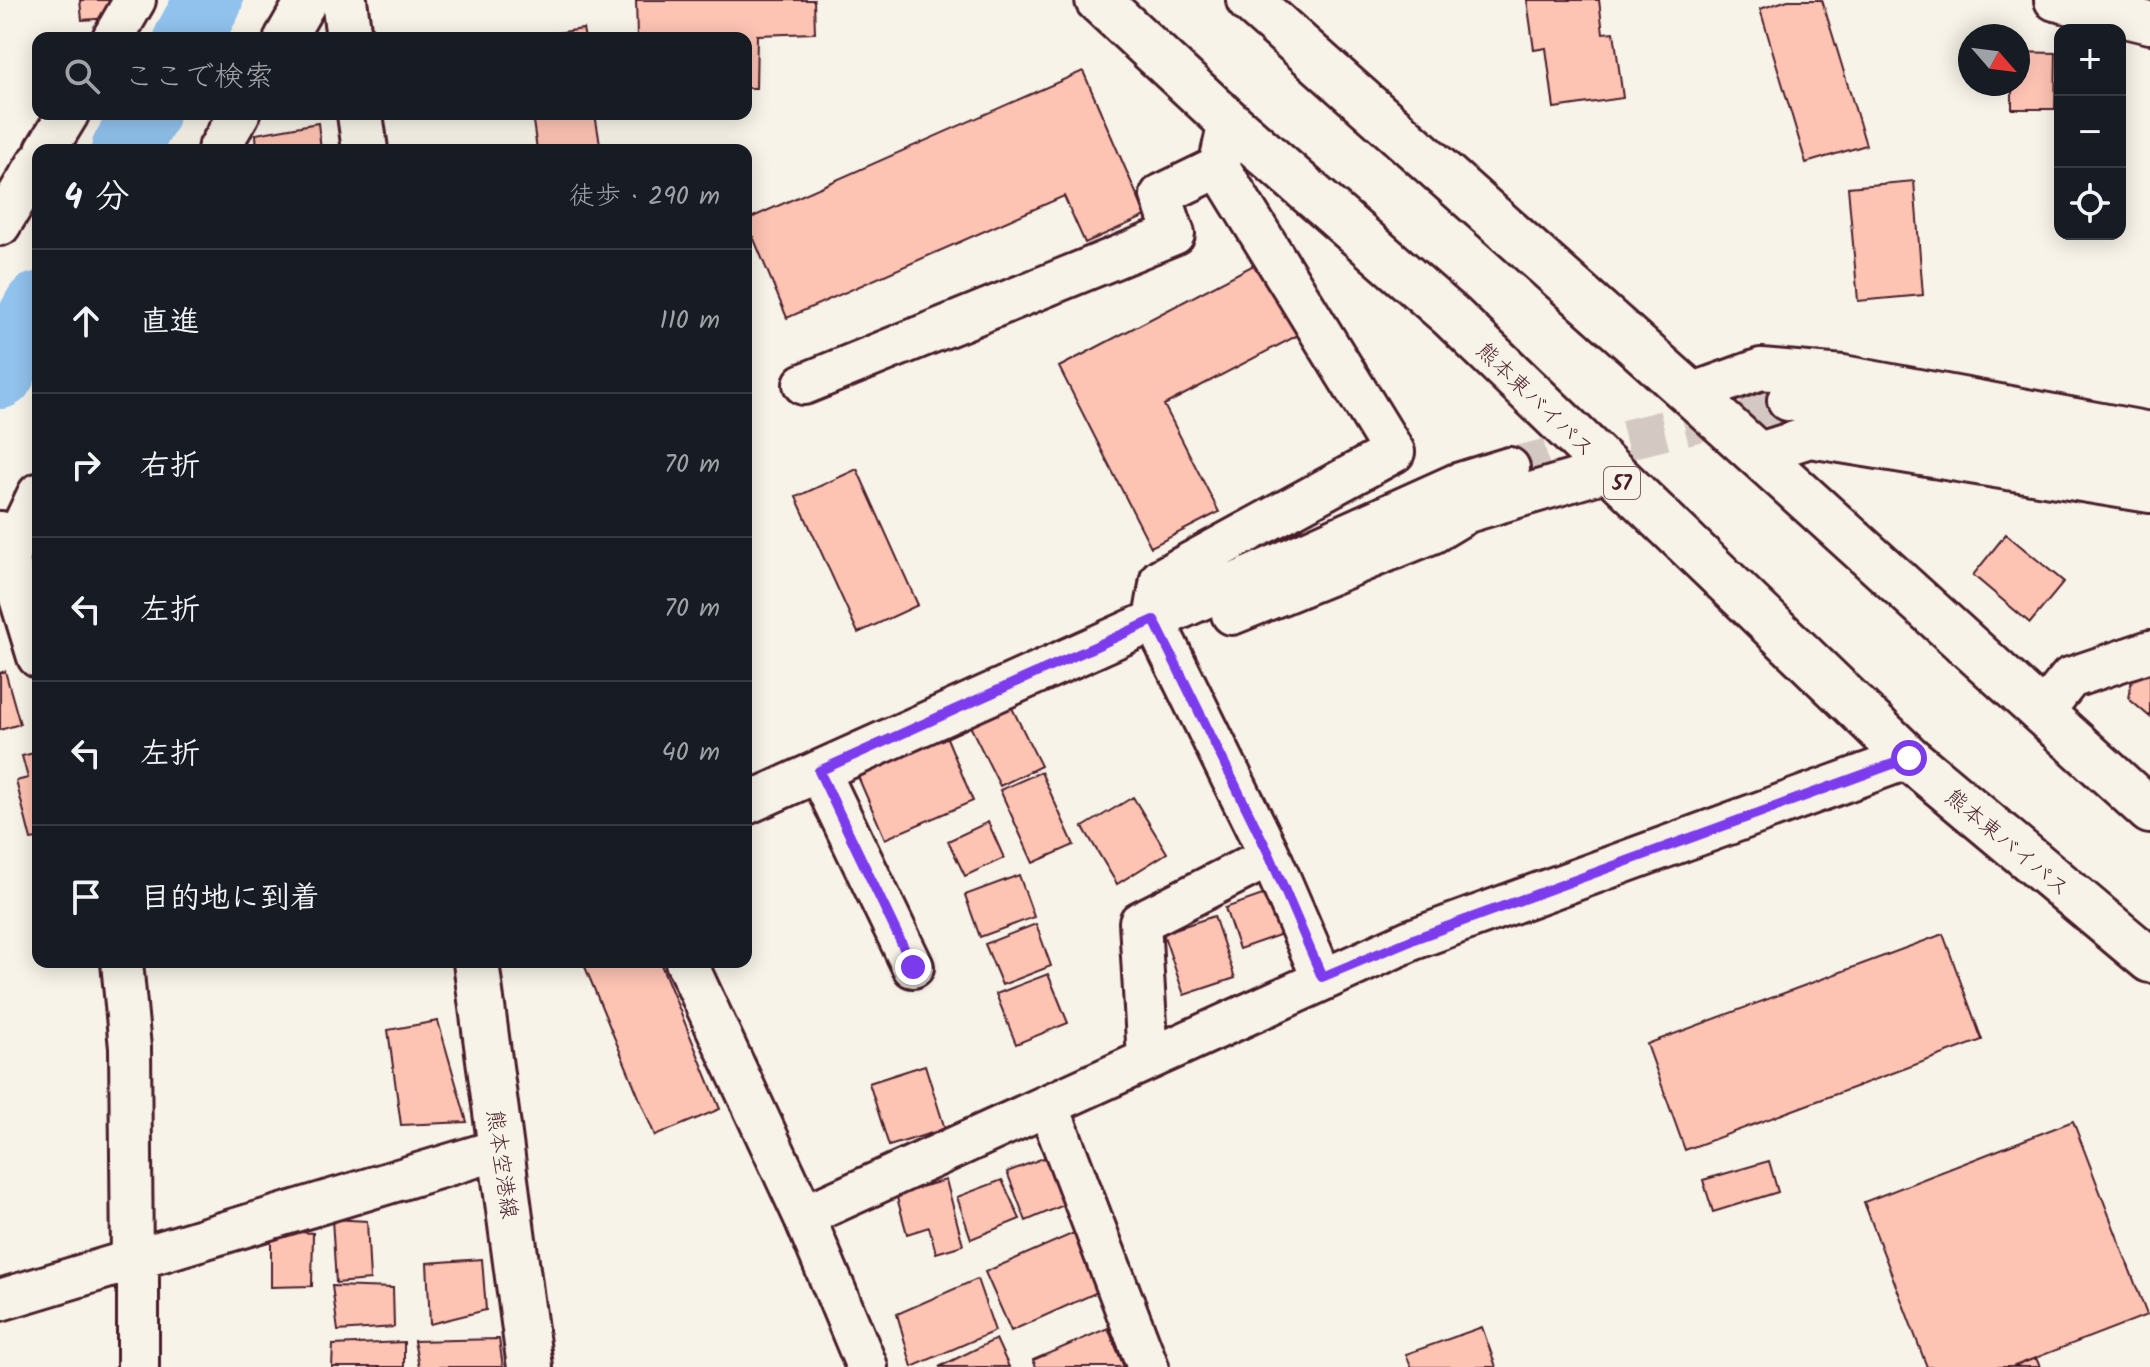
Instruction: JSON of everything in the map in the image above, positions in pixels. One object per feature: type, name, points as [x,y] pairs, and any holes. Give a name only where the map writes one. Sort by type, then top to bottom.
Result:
[{"type":"main road","points":[[344,0],[348,32]]},
{"type":"main road","name":"熊本東バイパス","points":[[1098,0],[1229,122],[1451,316],[1909,758],[2150,960]]},
{"type":"main road","points":[[1249,0],[1691,394],[2150,811]]},
{"type":"main road","points":[[361,120],[364,144]]},
{"type":"main road","name":"熊本空港線","points":[[477,968],[530,1367]]},
{"type":"street","points":[[116,32],[135,0]]},
{"type":"street","points":[[288,32],[307,0]]},
{"type":"street","points":[[2055,0],[2150,23]]},
{"type":"street","points":[[50,144],[64,120]]},
{"type":"street","points":[[222,144],[236,120]]},
{"type":"street","points":[[1229,122],[1219,167],[1394,452],[1161,579],[1160,630],[1270,856],[1322,977]]},
{"type":"street","points":[[804,384],[1174,234],[1161,195],[1219,167]]},
{"type":"street","points":[[0,225],[32,173]]},
{"type":"street","points":[[1691,394],[1761,369],[1843,376],[2150,433]]},
{"type":"street","points":[[1788,400],[2150,462]]},
{"type":"street","points":[[1756,454],[1810,437],[2150,492]]},
{"type":"street","points":[[1160,630],[1457,484],[1509,468]]},
{"type":"street","points":[[752,801],[1160,630],[1432,533],[1467,512],[1609,470]]},
{"type":"street","points":[[32,504],[2,556],[32,640]]},
{"type":"street","points":[[2042,713],[2070,678],[2150,651]]},
{"type":"street","points":[[804,1216],[1322,977],[1411,940],[1909,758]]},
{"type":"street","points":[[819,771],[913,967]]},
{"type":"street","points":[[1148,1059],[1140,922],[1270,856]]},
{"type":"street","points":[[123,968],[130,1048],[138,1367]]},
{"type":"street","points":[[689,968],[804,1216],[867,1367]]},
{"type":"street","points":[[1048,1105],[1148,1367]]},
{"type":"street","points":[[0,1300],[501,1149]]},
{"type":"building","points":[[80,0],[109,0],[110,18],[82,20]]},
{"type":"building","points":[[636,0],[814,0],[815,33],[757,35],[756,88],[752,88],[752,32],[637,32]]},
{"type":"building","points":[[1527,0],[1599,0],[1603,33],[1614,32],[1623,98],[1554,108],[1546,48],[1534,50]]},
{"type":"building","points":[[1788,0],[1822,0],[1866,145],[1806,163],[1760,9]]},
{"type":"building","points":[[2030,52],[2054,53],[2054,109],[2012,109],[2012,96],[2030,96]]},
{"type":"building","points":[[1083,71],[1146,216],[1085,243],[1064,196],[787,318],[752,234],[752,217]]},
{"type":"building","points":[[533,120],[596,120],[600,144],[536,144]]},
{"type":"building","points":[[318,123],[320,144],[257,144],[256,134]]},
{"type":"building","points":[[1914,181],[1923,295],[1858,301],[1848,187]]},
{"type":"building","points":[[1267,258],[1304,332],[1164,405],[1219,512],[1151,547],[1059,367]]},
{"type":"building","points":[[857,469],[918,605],[858,633],[796,497]]},
{"type":"building","points":[[2006,534],[2064,582],[2030,623],[1973,575]]},
{"type":"building","points":[[2150,659],[2150,717],[2129,699],[2134,664]]},
{"type":"building","points":[[5,671],[20,724],[0,730],[0,673]]},
{"type":"building","points":[[1008,700],[1041,766],[1000,786],[967,720]]},
{"type":"building","points":[[945,733],[973,801],[885,839],[856,772]]},
{"type":"building","points":[[32,754],[31,840],[16,781],[28,778],[22,756]]},
{"type":"building","points":[[1041,772],[1074,845],[1033,863],[1000,790]]},
{"type":"building","points":[[1133,797],[1167,853],[1117,884],[1083,827]]},
{"type":"building","points":[[988,822],[1004,858],[965,876],[948,841]]},
{"type":"building","points":[[1019,875],[1034,917],[980,937],[965,895]]},
{"type":"building","points":[[1274,891],[1288,932],[1239,949],[1225,908]]},
{"type":"building","points":[[1214,916],[1235,978],[1184,995],[1163,933]]},
{"type":"building","points":[[1036,924],[1051,966],[1002,985],[985,944]]},
{"type":"building","points":[[1943,934],[1982,1040],[1685,1150],[1647,1044]]},
{"type":"building","points":[[585,968],[662,968],[720,1109],[655,1136]]},
{"type":"building","points":[[1048,974],[1068,1023],[1016,1044],[996,994]]},
{"type":"building","points":[[438,1021],[467,1122],[401,1125],[388,1030]]},
{"type":"building","points":[[925,1065],[945,1129],[889,1146],[869,1083]]},
{"type":"building","points":[[2073,1121],[2147,1315],[2012,1367],[1927,1367],[1864,1202]]},
{"type":"building","points":[[1046,1157],[1064,1205],[1026,1221],[1007,1172]]},
{"type":"building","points":[[1769,1161],[1778,1192],[1713,1212],[1703,1180]]},
{"type":"building","points":[[946,1180],[963,1245],[936,1253],[929,1227],[907,1234],[896,1194]]},
{"type":"building","points":[[1002,1180],[1020,1219],[971,1239],[957,1197]]},
{"type":"building","points":[[332,1219],[367,1221],[370,1280],[336,1283]]},
{"type":"building","points":[[271,1230],[313,1233],[312,1286],[271,1287]]},
{"type":"building","points":[[1074,1233],[1100,1291],[1011,1331],[985,1272]]},
{"type":"building","points":[[482,1259],[486,1310],[430,1324],[427,1263]]},
{"type":"building","points":[[977,1279],[995,1331],[912,1367],[897,1314]]},
{"type":"building","points":[[332,1286],[393,1288],[394,1327],[338,1331]]},
{"type":"building","points":[[1482,1327],[1496,1367],[1411,1367],[1406,1354]]},
{"type":"building","points":[[1108,1328],[1124,1367],[1036,1367],[1033,1360]]},
{"type":"building","points":[[499,1339],[503,1367],[419,1367],[414,1341]]},
{"type":"building","points":[[996,1339],[1009,1367],[939,1367]]},
{"type":"building","points":[[404,1342],[404,1367],[332,1367],[333,1345]]},
{"type":"building","points":[[2036,1358],[2040,1367],[2012,1367]]},
{"type":"waterway","points":[[191,32],[209,0]]},
{"type":"waterway","points":[[128,144],[142,120]]},
{"type":"waterway","points":[[0,375],[32,317]]},
{"type":"tunnel","points":[[1509,468],[1788,400]]},
{"type":"route","points":[[913,967],[819,771],[1154,620],[1270,856],[1322,977],[1411,940],[1909,758]]}]
